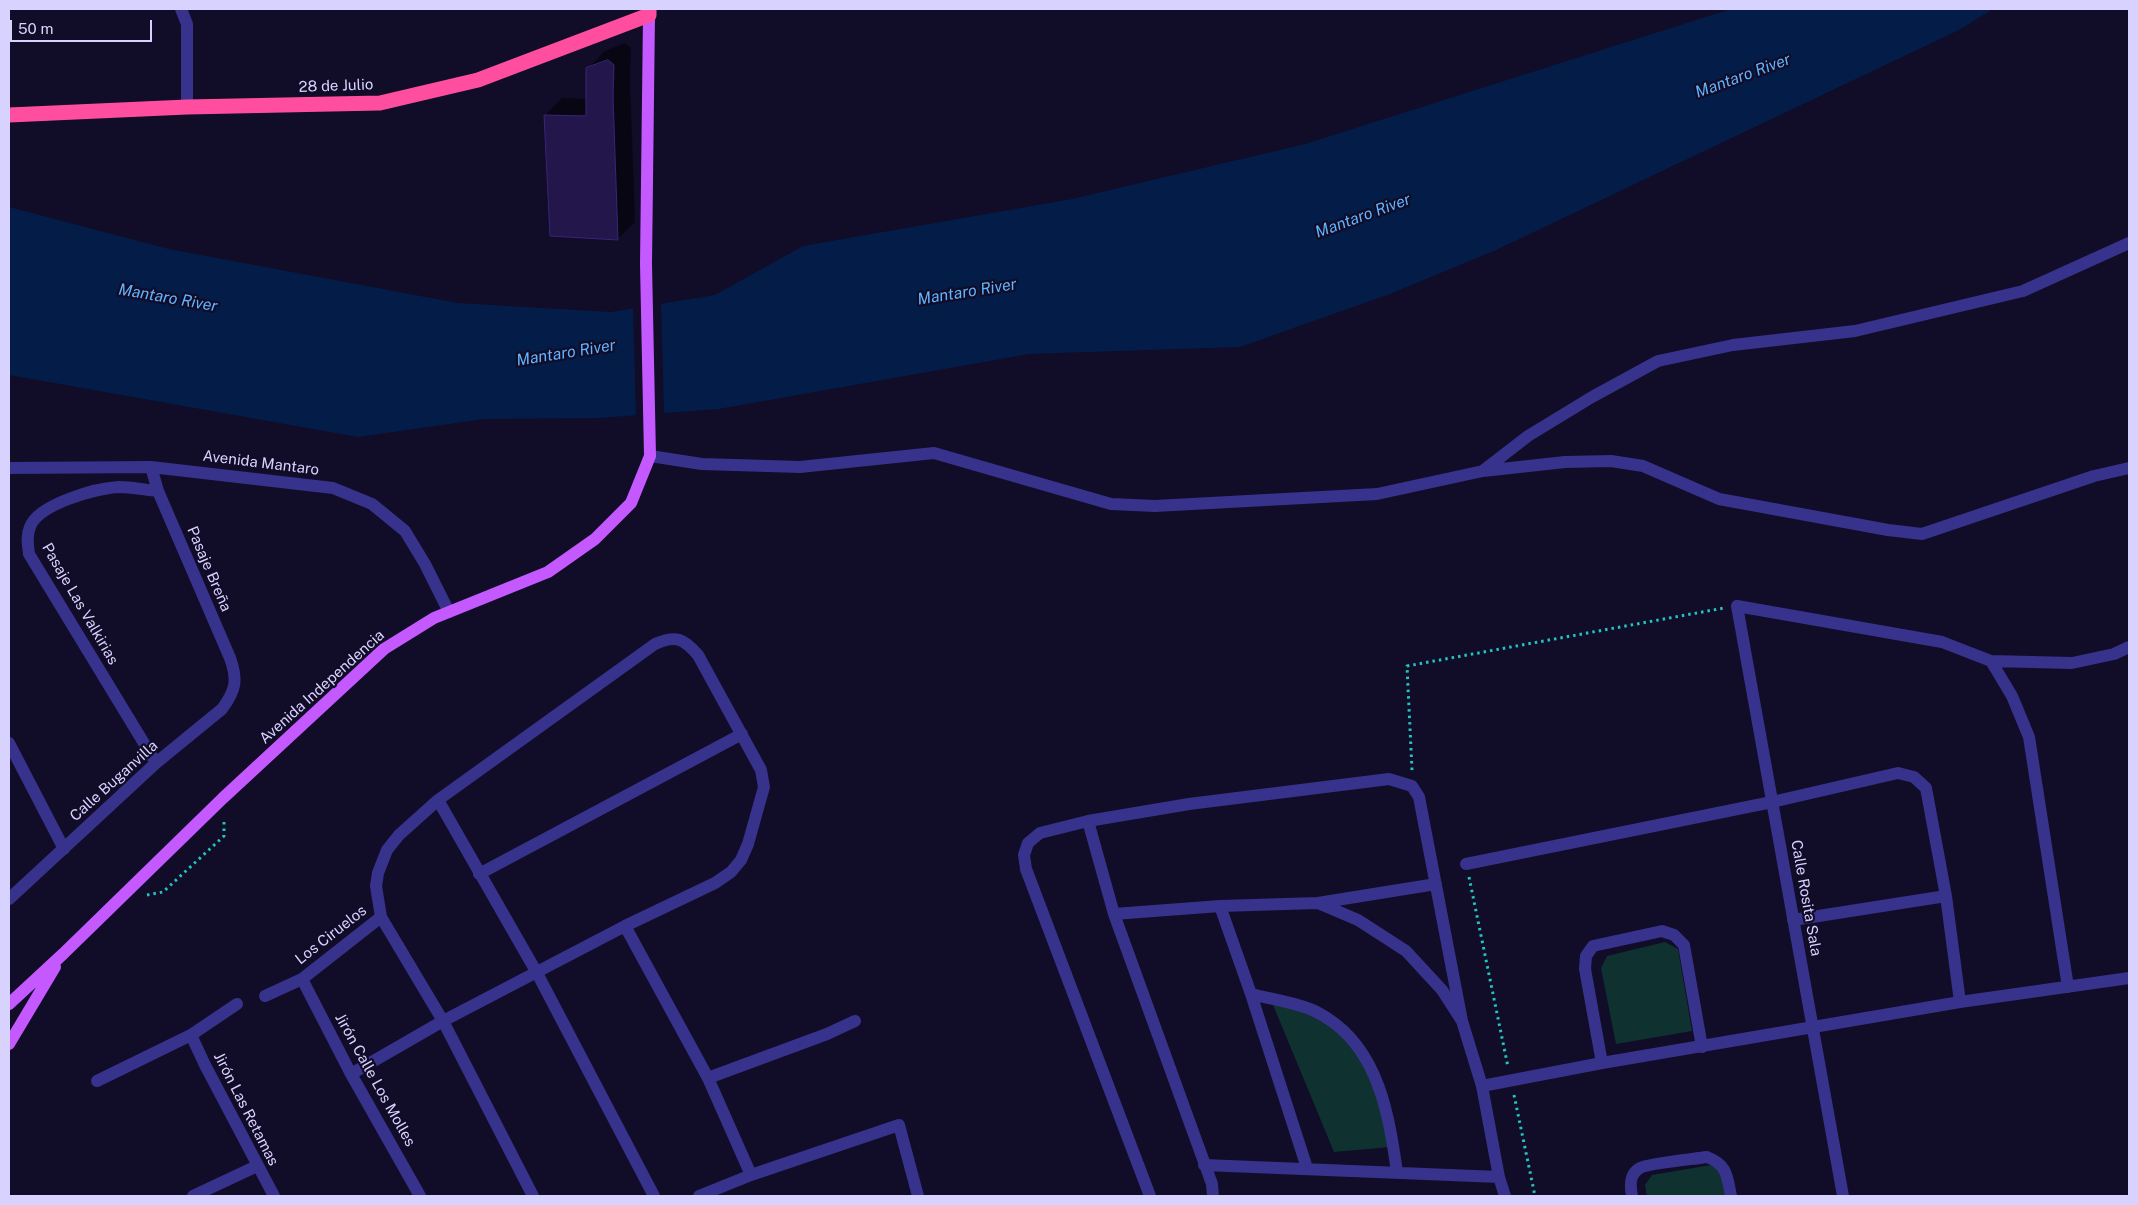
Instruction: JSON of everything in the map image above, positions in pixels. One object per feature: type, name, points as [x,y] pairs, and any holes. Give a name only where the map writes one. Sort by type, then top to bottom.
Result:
[{"type":"highway","name":"28 de Julio","points":[[9,115],[187,107],[380,103],[478,80],[649,12]]},
{"type":"main road","name":"Avenida Independencia","points":[[9,1004],[223,798],[384,649],[434,618],[548,572],[596,539],[631,503],[650,456],[646,264],[649,12]]},
{"type":"main road","name":"Avenida Independencia","points":[[9,1044],[63,954]]},
{"type":"street","points":[[181,9],[187,24],[187,107]]},
{"type":"street","points":[[1483,470],[1528,436],[1592,397],[1658,361],[1733,345],[1855,331],[2023,291],[2129,243]]},
{"type":"street","points":[[650,456],[702,464],[800,467],[934,453],[1111,504],[1155,506],[1377,494],[1483,470],[1565,462],[1610,461],[1643,466],[1719,499],[1888,530],[1922,534],[2094,476],[2129,468]]},
{"type":"street","name":"Avenida Mantaro","points":[[9,468],[151,467],[333,488],[372,504],[405,532],[425,564],[449,612]]},
{"type":"street","name":"Pasaje Breña","points":[[151,467],[158,491],[230,658],[235,672],[235,684]]},
{"type":"street","name":"Pasaje Las Valkirias","points":[[156,763],[29,554],[27,538],[30,525],[41,514],[64,501],[94,490],[119,487],[158,491]]},
{"type":"street","points":[[1737,606],[1942,642],[1991,660],[2072,663],[2114,654],[2129,647]]},
{"type":"street","name":"Calle Rosita Sala","points":[[1737,606],[1843,1196]]},
{"type":"street","points":[[351,1074],[443,1021],[625,926],[715,883],[731,872],[741,860],[748,844],[764,787],[761,770],[698,655],[689,644],[680,639],[668,638],[655,644],[438,800],[408,826],[384,856],[376,886],[381,917],[443,1021],[533,1196]]},
{"type":"street","points":[[1991,660],[2012,696],[2029,737],[2068,986]]},
{"type":"street","name":"Calle Buganvilla","points":[[9,899],[156,763],[222,709],[230,698],[235,684]]},
{"type":"street","points":[[479,874],[742,734]]},
{"type":"street","points":[[9,743],[64,849]]},
{"type":"street","points":[[1466,864],[1772,802],[1898,773],[1914,777],[1926,788],[1946,896],[1960,1002]]},
{"type":"street","points":[[1150,1196],[1026,869],[1024,856],[1028,843],[1040,834],[1088,821],[1188,804],[1389,779],[1412,786],[1419,797],[1462,1021],[1482,1086],[1499,1177],[1505,1196]]},
{"type":"street","points":[[438,800],[537,972],[654,1196]]},
{"type":"street","points":[[1088,821],[1114,914],[1212,1184],[1213,1196]]},
{"type":"street","points":[[1114,914],[1220,906],[1318,903],[1436,884]]},
{"type":"street","points":[[1794,920],[1946,896]]},
{"type":"street","points":[[1318,903],[1358,920],[1406,951],[1442,990],[1462,1021]]},
{"type":"street","points":[[1220,906],[1251,994],[1307,1168]]},
{"type":"street","name":"Los Ciruelos","points":[[265,996],[302,979],[381,917]]},
{"type":"street","points":[[625,926],[708,1078],[751,1175]]},
{"type":"street","points":[[1602,1063],[1585,969],[1586,956],[1593,946],[1662,931],[1674,936],[1684,945],[1702,1047]]},
{"type":"street","points":[[1482,1086],[1602,1063],[1960,1002],[2129,978]]},
{"type":"street","name":"Jirón Calle Los Molles","points":[[302,979],[351,1074],[420,1196]]},
{"type":"street","points":[[1251,994],[1312,1009],[1342,1028],[1362,1051],[1375,1076],[1391,1128],[1397,1172]]},
{"type":"street","points":[[97,1081],[191,1035],[237,1004]]},
{"type":"street","points":[[708,1078],[827,1034],[855,1021]]},
{"type":"street","name":"Jirón Las Retamas","points":[[191,1035],[274,1196]]},
{"type":"street","points":[[699,1196],[751,1175],[899,1125],[918,1196]]},
{"type":"street","points":[[1632,1196],[1630,1186],[1633,1175],[1641,1167],[1707,1157],[1717,1161],[1725,1169],[1731,1196]]},
{"type":"street","points":[[1204,1164],[1499,1177]]},
{"type":"street","points":[[193,1196],[257,1166]]},
{"type":"path","points":[[1412,786],[1406,666],[1737,606]]},
{"type":"path","points":[[119,899],[163,892],[224,836],[223,798]]},
{"type":"path","points":[[1466,864],[1535,1196]]},
{"type":"green space","points":[[1665,942],[1678,949],[1692,1031],[1616,1044],[1601,968],[1607,956]]},
{"type":"green space","points":[[1271,1000],[1314,1015],[1350,1039],[1370,1071],[1390,1147],[1334,1152]]},
{"type":"green space","points":[[1711,1165],[1721,1170],[1725,1196],[1647,1196],[1645,1185],[1652,1175]]},
{"type":"water","name":"Mantaro River","points":[[1731,9],[1993,9],[1959,30],[1494,251],[1390,294],[1240,347],[1029,354],[719,409],[599,418],[484,419],[358,437],[9,375],[9,207],[169,249],[458,303],[611,312],[715,295],[803,246],[1072,199],[1305,144]]},
{"type":"pier","points":[[661,301],[664,415],[636,417],[633,306]]},
{"type":"building","points":[[608,60],[614,65],[613,97],[618,240],[550,236],[544,115],[586,116],[586,68]]}]
